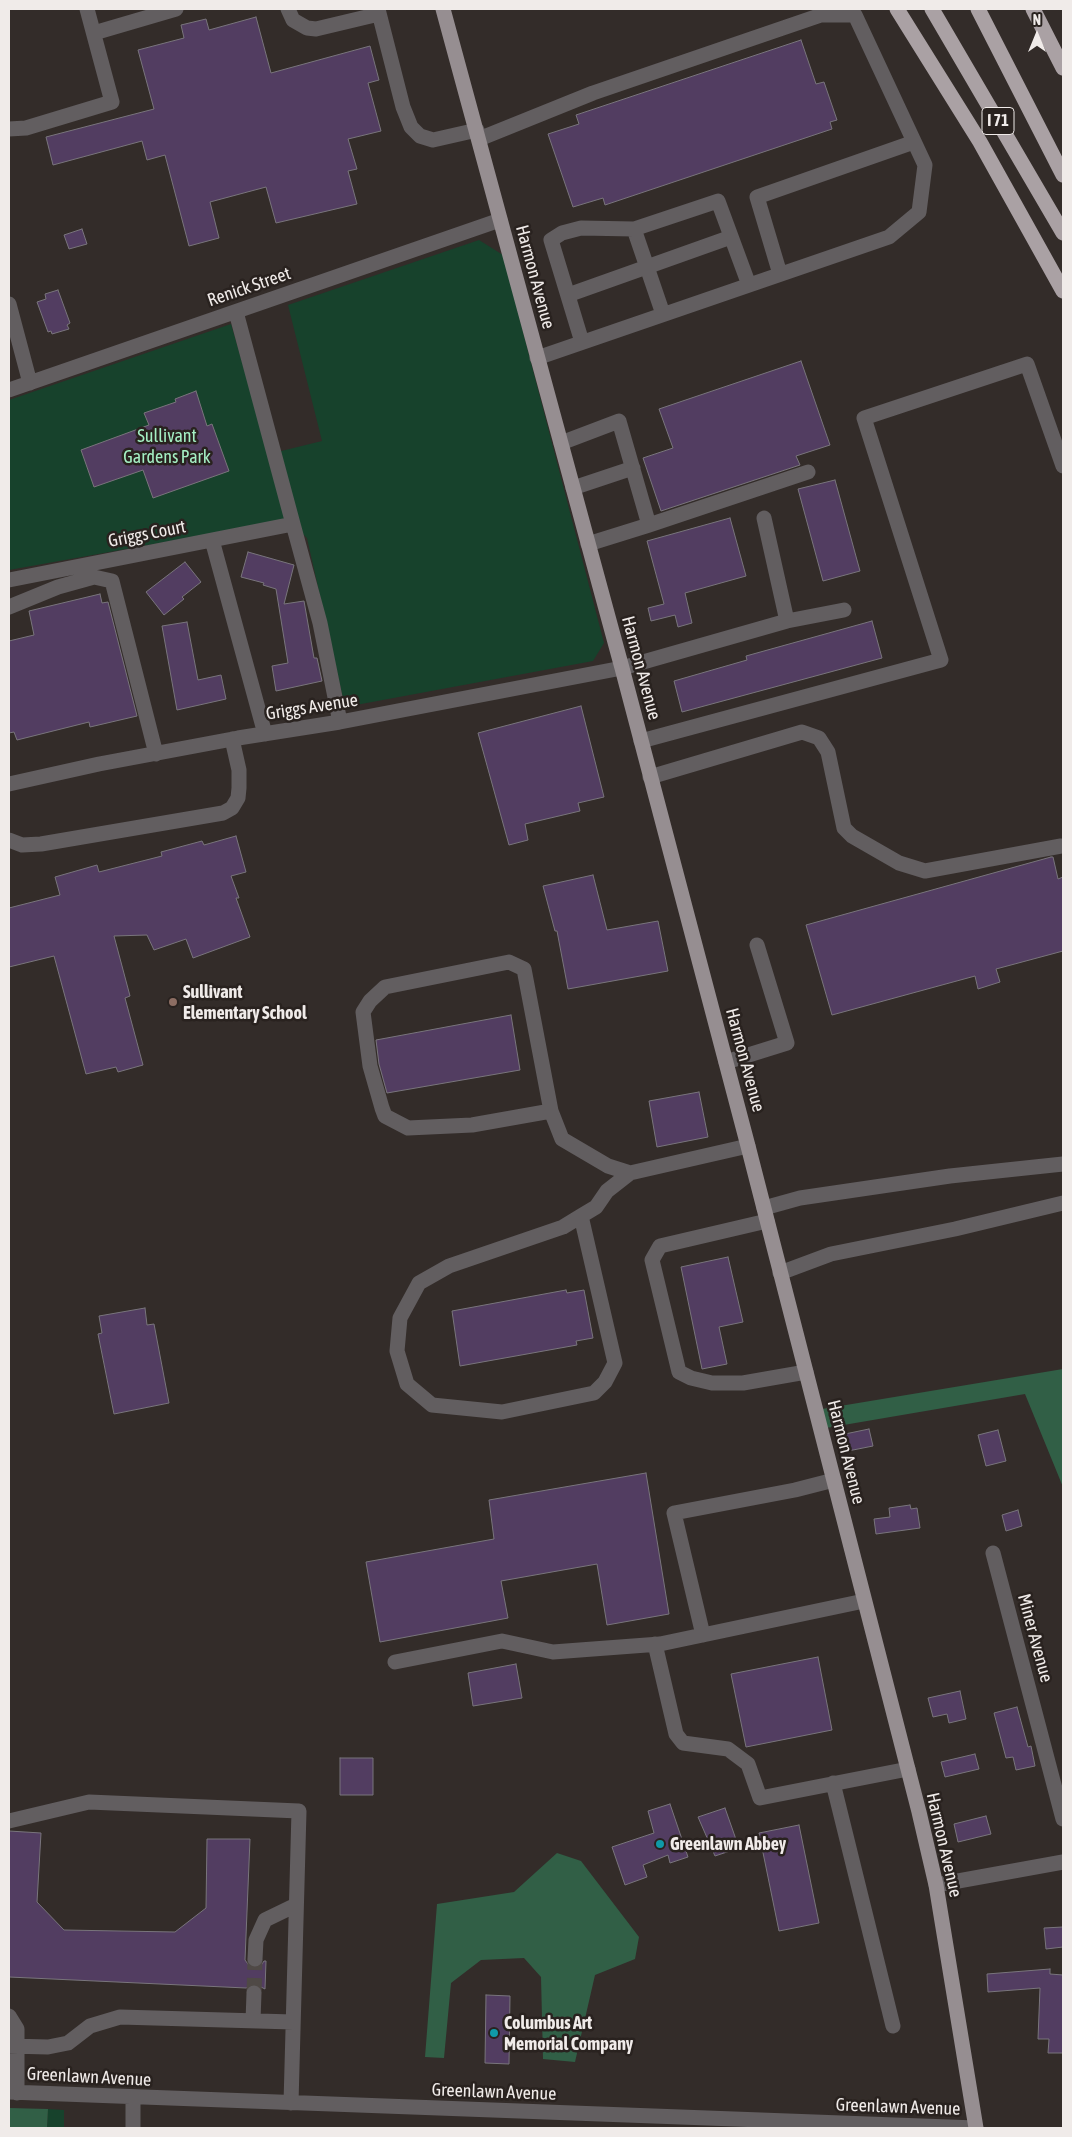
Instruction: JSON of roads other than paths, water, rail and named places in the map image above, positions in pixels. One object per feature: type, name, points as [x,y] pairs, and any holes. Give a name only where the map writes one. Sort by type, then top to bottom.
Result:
[{"type":"highway","points":[[897,9],[980,142],[1063,291]]},
{"type":"highway","name":"I 71","points":[[932,9],[1063,233]]},
{"type":"highway","points":[[978,9],[1063,175]]},
{"type":"highway","points":[[1033,9],[1063,68]]},
{"type":"main road","name":"Harmon Avenue","points":[[443,9],[622,668],[748,1146],[908,1769],[936,1885],[976,2128]]},
{"type":"street","points":[[9,129],[26,128],[112,102],[87,9]]},
{"type":"street","points":[[94,33],[176,9]]},
{"type":"street","points":[[288,9],[293,20],[307,28],[316,29],[378,11],[403,107],[411,126],[420,136],[433,140],[478,134],[821,15],[855,14],[925,165],[919,212],[889,237],[537,358]]},
{"type":"street","points":[[780,274],[757,197],[914,142]]},
{"type":"street","points":[[582,342],[551,240],[562,233],[581,228],[634,229],[718,201],[750,285]]},
{"type":"street","name":"Renick Street","points":[[9,390],[500,220]]},
{"type":"street","points":[[634,229],[663,314]]},
{"type":"street","points":[[568,295],[731,237]]},
{"type":"street","points":[[9,304],[30,383]]},
{"type":"street","points":[[236,312],[320,623],[340,722]]},
{"type":"street","points":[[641,741],[941,660],[864,418],[1027,364],[1063,466]]},
{"type":"street","points":[[561,443],[619,421],[649,525]]},
{"type":"street","points":[[573,488],[633,468]]},
{"type":"street","points":[[588,544],[808,472]]},
{"type":"street","points":[[764,518],[787,621]]},
{"type":"street","name":"Griggs Court","points":[[9,580],[293,524]]},
{"type":"street","points":[[212,540],[264,734]]},
{"type":"street","points":[[9,607],[58,587],[94,577],[112,581],[156,754]]},
{"type":"street","name":"Griggs Avenue","points":[[9,784],[232,739],[340,722],[622,668],[787,621],[844,610]]},
{"type":"street","points":[[650,777],[802,732],[819,738],[828,752],[844,828],[852,836],[900,863],[925,871],[1061,846]]},
{"type":"street","points":[[9,840],[22,845],[41,844],[223,813],[232,808],[238,798],[239,770],[232,739]]},
{"type":"street","points":[[726,1062],[787,1043],[757,945]]},
{"type":"street","points":[[551,1111],[472,1125],[408,1128],[385,1116],[370,1066],[363,1012],[370,1001],[385,987],[509,962],[524,969],[551,1111],[562,1139],[608,1166],[630,1173]]},
{"type":"street","points":[[581,1216],[615,1363],[605,1382],[594,1393],[502,1412],[432,1405],[407,1384],[397,1351],[400,1318],[420,1283],[449,1266],[564,1227],[581,1216],[596,1207],[607,1191],[630,1173],[748,1146]]},
{"type":"street","points":[[806,1372],[751,1382],[712,1383],[691,1378],[679,1372],[652,1260],[660,1246],[765,1215],[800,1198],[950,1176],[1063,1164]]},
{"type":"street","points":[[780,1273],[831,1254],[955,1229],[1063,1204]]},
{"type":"street","points":[[703,1635],[674,1513],[794,1490],[834,1480]]},
{"type":"street","name":"Miner Avenue","points":[[993,1553],[1063,1819]]},
{"type":"street","points":[[395,1662],[502,1641],[553,1652],[655,1644],[864,1602]]},
{"type":"street","points":[[655,1644],[676,1734],[683,1743],[728,1749],[748,1764],[760,1798],[908,1769]]},
{"type":"street","points":[[833,1783],[894,2026]]},
{"type":"street","points":[[9,1821],[89,1802],[299,1811],[291,2103]]},
{"type":"street","points":[[936,1885],[1063,1862]]},
{"type":"street","points":[[255,1959],[256,1940],[265,1920],[296,1905]]},
{"type":"street","points":[[253,2021],[254,1993]]},
{"type":"street","points":[[9,2016],[17,2029],[14,2046],[13,2092]]},
{"type":"street","points":[[14,2046],[48,2047],[68,2043],[90,2026],[120,2017],[293,2022]]},
{"type":"street","name":"Greenlawn Avenue","points":[[13,2092],[976,2128]]},
{"type":"street","points":[[133,2128],[134,2098]]},
{"type":"tunnel","points":[[254,1993],[255,1959]]},
{"type":"place","name":"Sullivant Elementary School","points":[[173,1002]]},
{"type":"place","name":"Greenlawn Abbey","points":[[660,1844]]},
{"type":"place","name":"Columbus Art Memorial Company","points":[[494,2033]]},
{"type":"park label","name":"Sullivant Gardens Park","points":[[167,446]]}]
